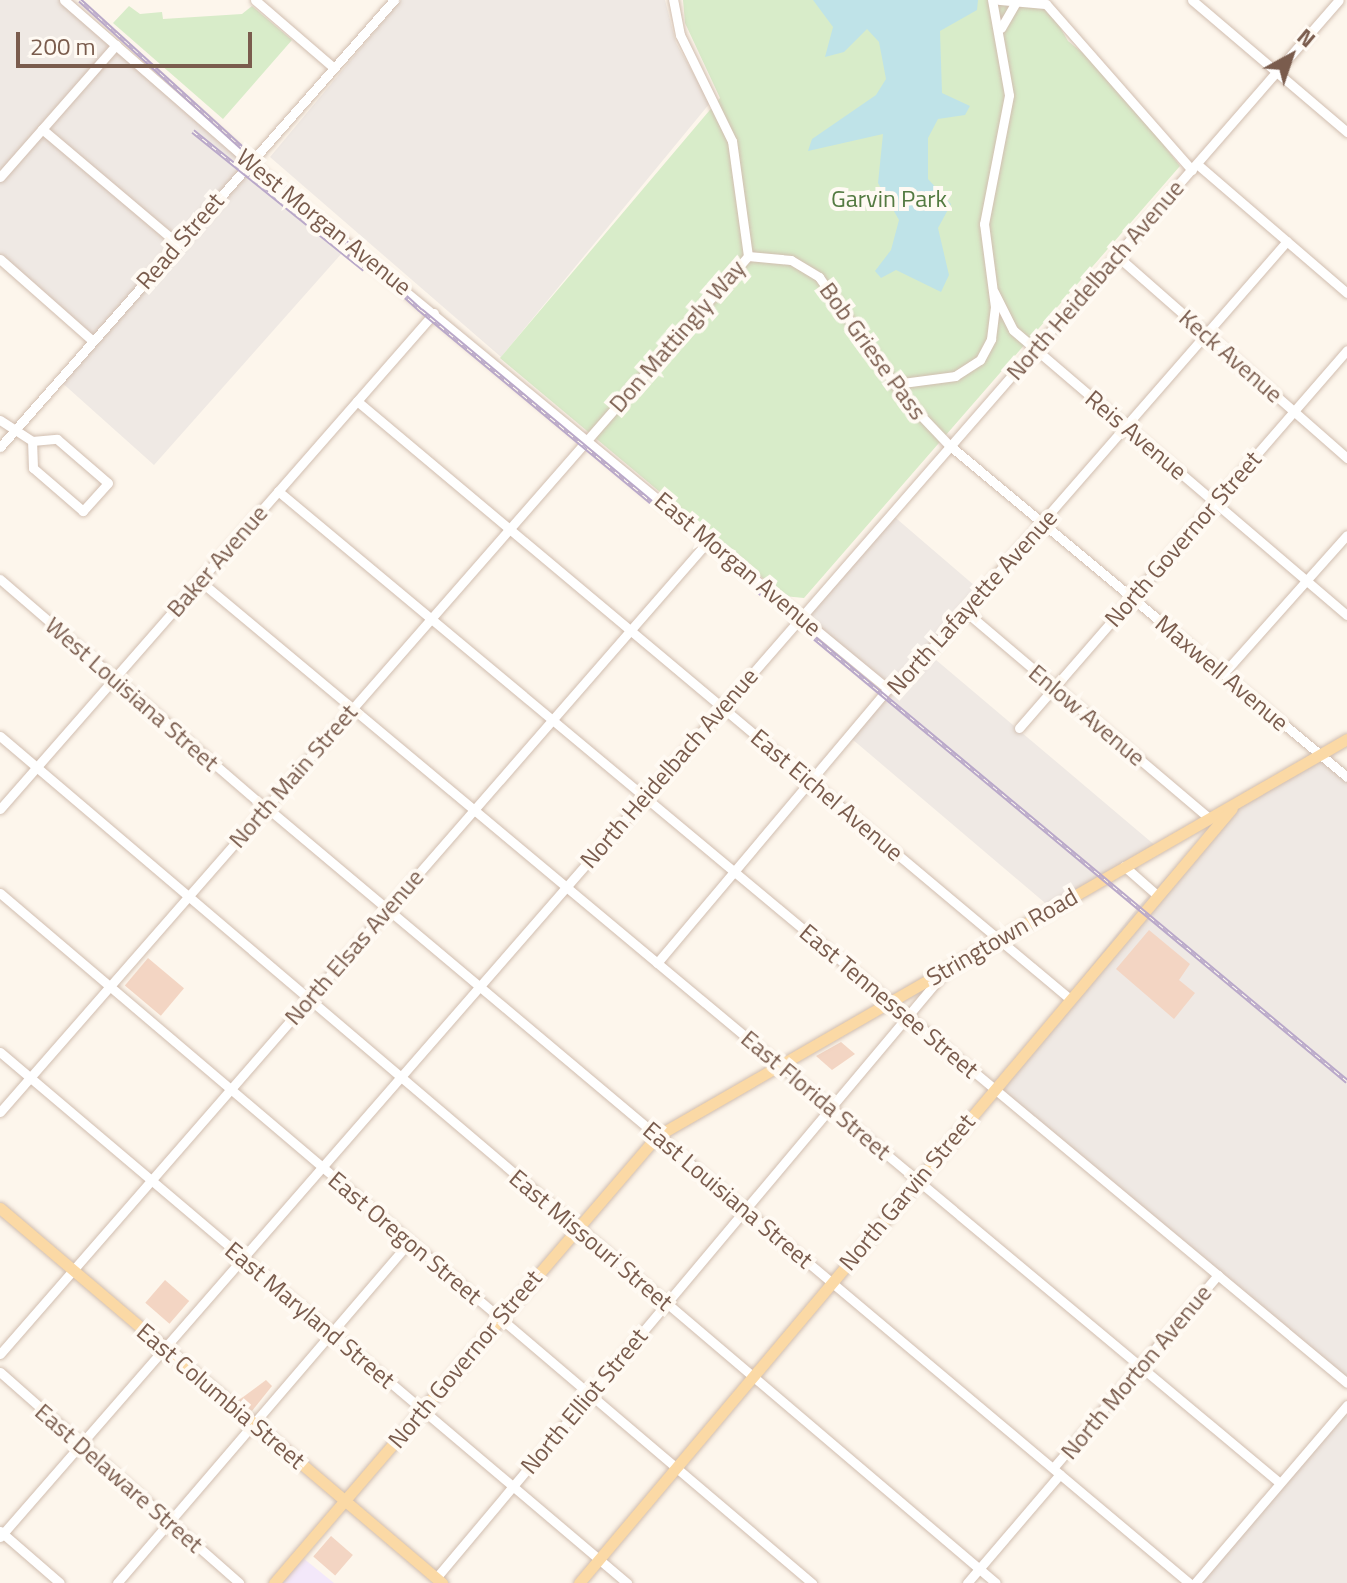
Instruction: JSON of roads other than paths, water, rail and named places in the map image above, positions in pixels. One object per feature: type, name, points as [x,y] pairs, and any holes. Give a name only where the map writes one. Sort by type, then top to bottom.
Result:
[{"type":"main road","name":"Stringtown Road","points":[[657,1136],[778,1063],[1347,739]]},
{"type":"main road","name":"North Garvin Street","points":[[579,1583],[1238,802]]},
{"type":"main road","name":"North Governor Street","points":[[274,1583],[657,1136]]},
{"type":"main road","name":"East Columbia Street","points":[[0,1208],[439,1580]]},
{"type":"street","name":"West Morgan Avenue","points":[[64,0],[250,162],[587,440]]},
{"type":"street","points":[[255,0],[334,68]]},
{"type":"street","name":"Read Street","points":[[0,447],[394,0]]},
{"type":"street","name":"Don Mattingly Way","points":[[587,440],[748,256],[732,141],[680,35],[673,0]]},
{"type":"street","points":[[991,339],[994,292],[984,224],[1009,108],[1001,28],[992,0]]},
{"type":"street","points":[[999,0],[1015,4],[1048,2],[1194,167],[1347,293]]},
{"type":"street","points":[[1192,0],[1347,132]]},
{"type":"street","name":"North Heidelbach Avenue","points":[[1,1534],[1339,0]]},
{"type":"street","points":[[1001,28],[1015,4]]},
{"type":"street","points":[[0,177],[116,45]]},
{"type":"street","points":[[42,129],[178,244]]},
{"type":"street","name":"North Lafayette Avenue","points":[[657,963],[813,784],[888,689],[966,612],[1287,241]]},
{"type":"street","name":"Keck Avenue","points":[[1116,255],[1347,458]]},
{"type":"street","name":"Bob Griese Pass","points":[[748,256],[791,260],[819,277],[895,384],[949,445]]},
{"type":"street","points":[[0,259],[93,341]]},
{"type":"street","points":[[895,384],[963,373],[991,339],[1013,330],[994,292]]},
{"type":"street","name":"Baker Avenue","points":[[0,809],[434,313]]},
{"type":"street","name":"Reis Avenue","points":[[1013,330],[1347,615]]},
{"type":"street","name":"North Governor Street","points":[[1019,728],[1347,350]]},
{"type":"street","name":"East Eichel Avenue","points":[[357,401],[1070,999]]},
{"type":"street","points":[[0,420],[32,441],[57,439],[108,483],[83,511],[33,468],[32,441]]},
{"type":"street","name":"North Main Street","points":[[0,1112],[587,440]]},
{"type":"street","name":"East Morgan Avenue","points":[[587,440],[888,689]]},
{"type":"street","name":"Maxwell Avenue","points":[[949,445],[1347,777]]},
{"type":"street","name":"East Tennessee Street","points":[[278,491],[1347,1383]]},
{"type":"street","points":[[1223,674],[1347,535]]},
{"type":"street","name":"North Elsas Avenue","points":[[0,1354],[709,540]]},
{"type":"street","name":"West Louisiana Street","points":[[0,579],[265,808]]},
{"type":"street","name":"East Florida Street","points":[[200,581],[1280,1483]]},
{"type":"street","name":"Enlow Avenue","points":[[966,612],[1209,818]]},
{"type":"street","name":"East Missouri Street","points":[[0,736],[996,1583]]},
{"type":"street","name":"East Louisiana Street","points":[[265,808],[1192,1583]]},
{"type":"street","points":[[1124,866],[1157,895]]},
{"type":"street","name":"East Oregon Street","points":[[0,893],[812,1583]]},
{"type":"street","name":"North Elliot Street","points":[[439,1580],[513,1486],[949,967]]},
{"type":"street","name":"East Maryland Street","points":[[0,1052],[627,1583]]},
{"type":"street","points":[[117,1583],[409,1242]]},
{"type":"street","name":"North Morton Avenue","points":[[967,1583],[1140,1366],[1218,1275]]},
{"type":"street","name":"East Delaware Street","points":[[0,1372],[239,1583]]},
{"type":"street","points":[[1192,1583],[1347,1405]]},
{"type":"street","points":[[1,1534],[60,1583]]},
{"type":"water","points":[[813,0],[978,0],[977,10],[940,31],[942,93],[970,106],[965,115],[938,119],[928,138],[928,179],[951,204],[938,228],[949,275],[941,292],[896,270],[881,278],[875,271],[891,250],[899,220],[878,183],[883,134],[808,151],[812,139],[876,95],[886,79],[879,42],[867,29],[844,52],[825,57],[833,27]]},
{"type":"railway","points":[[80,0],[421,310],[1347,1081]]},
{"type":"railway","points":[[193,131],[364,269]]},
{"type":"park label","name":"Garvin Park","points":[[889,199]]}]
